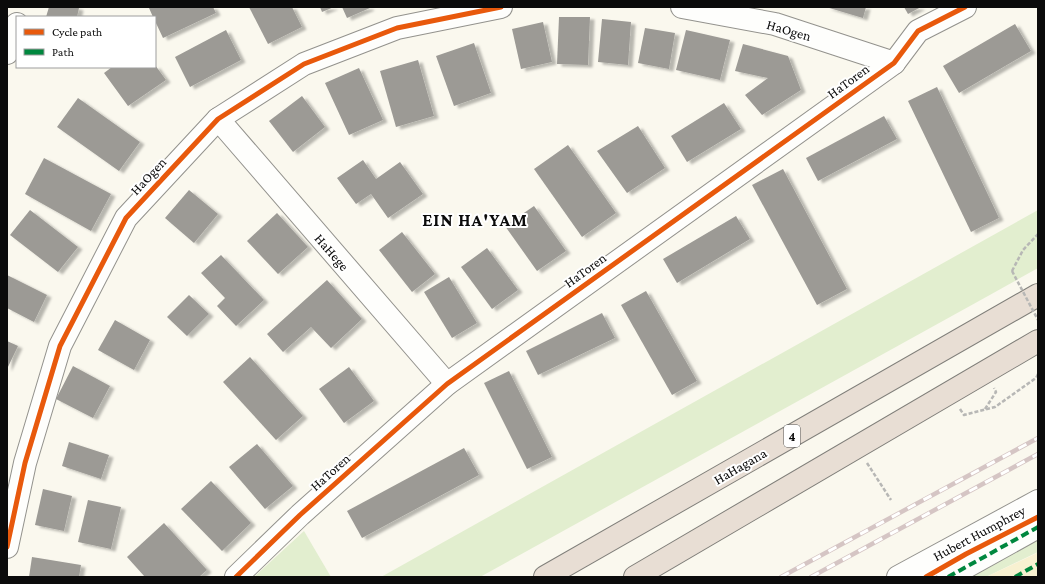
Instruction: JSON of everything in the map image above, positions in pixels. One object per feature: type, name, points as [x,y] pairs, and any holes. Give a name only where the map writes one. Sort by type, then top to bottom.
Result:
[{"type":"highway","name":"HaHagana","points":[[545,577],[1038,295]]},
{"type":"highway","points":[[635,577],[1038,341]]},
{"type":"street","name":"HaOgen","points":[[7,547],[25,462],[60,346],[126,218],[218,119],[304,64],[397,28],[467,11],[502,7]]},
{"type":"street","name":"HaOgen","points":[[682,7],[775,24],[894,63]]},
{"type":"street","name":"HaToren","points":[[236,577],[300,515],[447,384],[894,63],[918,31],[965,7]]},
{"type":"street","points":[[7,53],[16,27]]},
{"type":"street","name":"HaHege","points":[[218,119],[447,384]]},
{"type":"street","name":"Hubert Humphrey","points":[[898,577],[1038,501]]},
{"type":"street","points":[[948,577],[1038,527]]},
{"type":"path","points":[[1038,234],[1023,250],[1012,271],[1038,320]]},
{"type":"path","points":[[964,415],[995,407],[1036,378],[1038,374]]},
{"type":"path","points":[[984,410],[996,392]]},
{"type":"path","points":[[864,460],[891,500]]},
{"type":"green space","points":[[1038,210],[1038,268],[988,296],[480,577],[381,577]]},
{"type":"green space","points":[[1038,521],[1038,552],[986,577],[936,577]]},
{"type":"green space","points":[[304,531],[331,577],[254,577]]},
{"type":"sand","points":[[1038,552],[1038,577],[986,577],[1035,554]]},
{"type":"building","points":[[49,7],[79,8],[77,16],[46,16]]},
{"type":"building","points":[[213,7],[216,13],[163,38],[156,23],[156,16],[153,16],[149,8]]},
{"type":"building","points":[[249,7],[292,7],[302,27],[268,44]]},
{"type":"building","points":[[320,7],[334,7],[322,12]]},
{"type":"building","points":[[342,7],[369,7],[370,8],[347,18]]},
{"type":"building","points":[[826,7],[866,7],[863,18]]},
{"type":"building","points":[[904,7],[921,7],[908,14]]},
{"type":"building","points":[[559,17],[590,17],[588,65],[557,64]]},
{"type":"building","points":[[602,19],[631,22],[628,65],[598,62]]},
{"type":"building","points":[[543,22],[552,62],[521,69],[512,29]]},
{"type":"building","points":[[1015,24],[1031,51],[959,93],[943,66]]},
{"type":"building","points":[[645,28],[675,33],[669,69],[638,63]]},
{"type":"building","points":[[226,30],[241,60],[190,87],[175,57]]},
{"type":"building","points":[[686,30],[730,40],[720,80],[676,70]]},
{"type":"building","points":[[474,43],[491,93],[454,106],[436,56]]},
{"type":"building","points":[[743,44],[788,56],[801,90],[762,115],[745,95],[768,78],[735,71]]},
{"type":"building","points":[[418,60],[434,116],[396,127],[380,71]]},
{"type":"building","points":[[156,66],[166,80],[128,106],[104,73],[111,68],[156,68]]},
{"type":"building","points":[[359,68],[383,120],[349,135],[325,83]]},
{"type":"building","points":[[937,87],[999,218],[971,232],[908,101]]},
{"type":"building","points":[[302,96],[325,127],[293,152],[269,121]]},
{"type":"building","points":[[78,98],[140,142],[119,171],[57,127]]},
{"type":"building","points":[[724,103],[741,129],[687,162],[671,136]]},
{"type":"building","points":[[884,116],[897,139],[818,181],[806,158]]},
{"type":"building","points":[[638,126],[665,168],[627,193],[597,151]]},
{"type":"building","points":[[568,145],[616,213],[582,237],[534,169]]},
{"type":"building","points":[[44,158],[111,194],[91,231],[25,194]]},
{"type":"building","points":[[363,160],[376,179],[400,162],[423,194],[388,218],[371,194],[356,204],[337,178]]},
{"type":"building","points":[[783,169],[847,289],[817,305],[752,185]]},
{"type":"building","points":[[189,190],[218,214],[194,243],[165,218]]},
{"type":"building","points":[[534,206],[566,251],[537,271],[505,226]]},
{"type":"building","points":[[30,210],[78,247],[58,272],[10,235]]},
{"type":"building","points":[[277,213],[308,247],[278,274],[247,241]]},
{"type":"building","points":[[736,216],[750,239],[677,283],[663,259]]},
{"type":"building","points":[[402,232],[435,274],[412,292],[379,250]]},
{"type":"building","points":[[487,248],[518,290],[492,309],[461,267]]},
{"type":"building","points":[[221,255],[264,300],[236,326],[217,306],[225,298],[201,273]]},
{"type":"building","points":[[7,275],[47,295],[34,322],[7,308]]},
{"type":"building","points":[[449,277],[477,323],[452,338],[424,292]]},
{"type":"building","points":[[327,280],[362,319],[331,348],[311,327],[283,352],[267,334]]},
{"type":"building","points":[[646,291],[697,381],[672,395],[621,305]]},
{"type":"building","points":[[189,295],[209,314],[187,336],[167,317]]},
{"type":"building","points":[[602,313],[615,338],[538,375],[526,351]]},
{"type":"building","points":[[115,320],[150,340],[134,370],[98,350]]},
{"type":"building","points":[[7,341],[18,346],[7,369]]},
{"type":"building","points":[[250,357],[303,416],[276,440],[223,382]]},
{"type":"building","points":[[73,366],[110,386],[93,418],[56,399]]},
{"type":"building","points":[[349,367],[374,401],[344,423],[319,389]]},
{"type":"building","points":[[509,371],[552,457],[527,469],[484,383]]},
{"type":"building","points":[[69,442],[109,455],[101,479],[62,466]]},
{"type":"building","points":[[257,444],[293,486],[265,509],[229,467]]},
{"type":"building","points":[[464,448],[479,475],[362,538],[347,511]]},
{"type":"building","points":[[211,481],[251,523],[222,551],[181,509]]},
{"type":"building","points":[[43,489],[72,496],[64,531],[35,525]]},
{"type":"building","points":[[88,500],[121,507],[111,549],[78,542]]},
{"type":"building","points":[[164,523],[207,570],[199,577],[145,577],[127,557]]},
{"type":"building","points":[[32,557],[81,565],[79,577],[29,577]]},
{"type":"railway","points":[[781,577],[1038,438]]},
{"type":"railway","points":[[811,577],[1038,454]]},
{"type":"marked path","points":[[948,577],[1038,527]]},
{"type":"marked path","points":[[1015,577],[1038,564]]},
{"type":"cycle path","points":[[7,547],[25,463],[60,346],[126,218],[218,119],[304,64],[397,28],[501,7]]},
{"type":"cycle path","points":[[236,577],[300,515],[447,384],[894,63],[918,31],[965,7]]},
{"type":"cycle path","points":[[926,577],[966,554],[1038,517]]},
{"type":"district","name":"EIN HA'YAM","points":[[475,220]]}]
